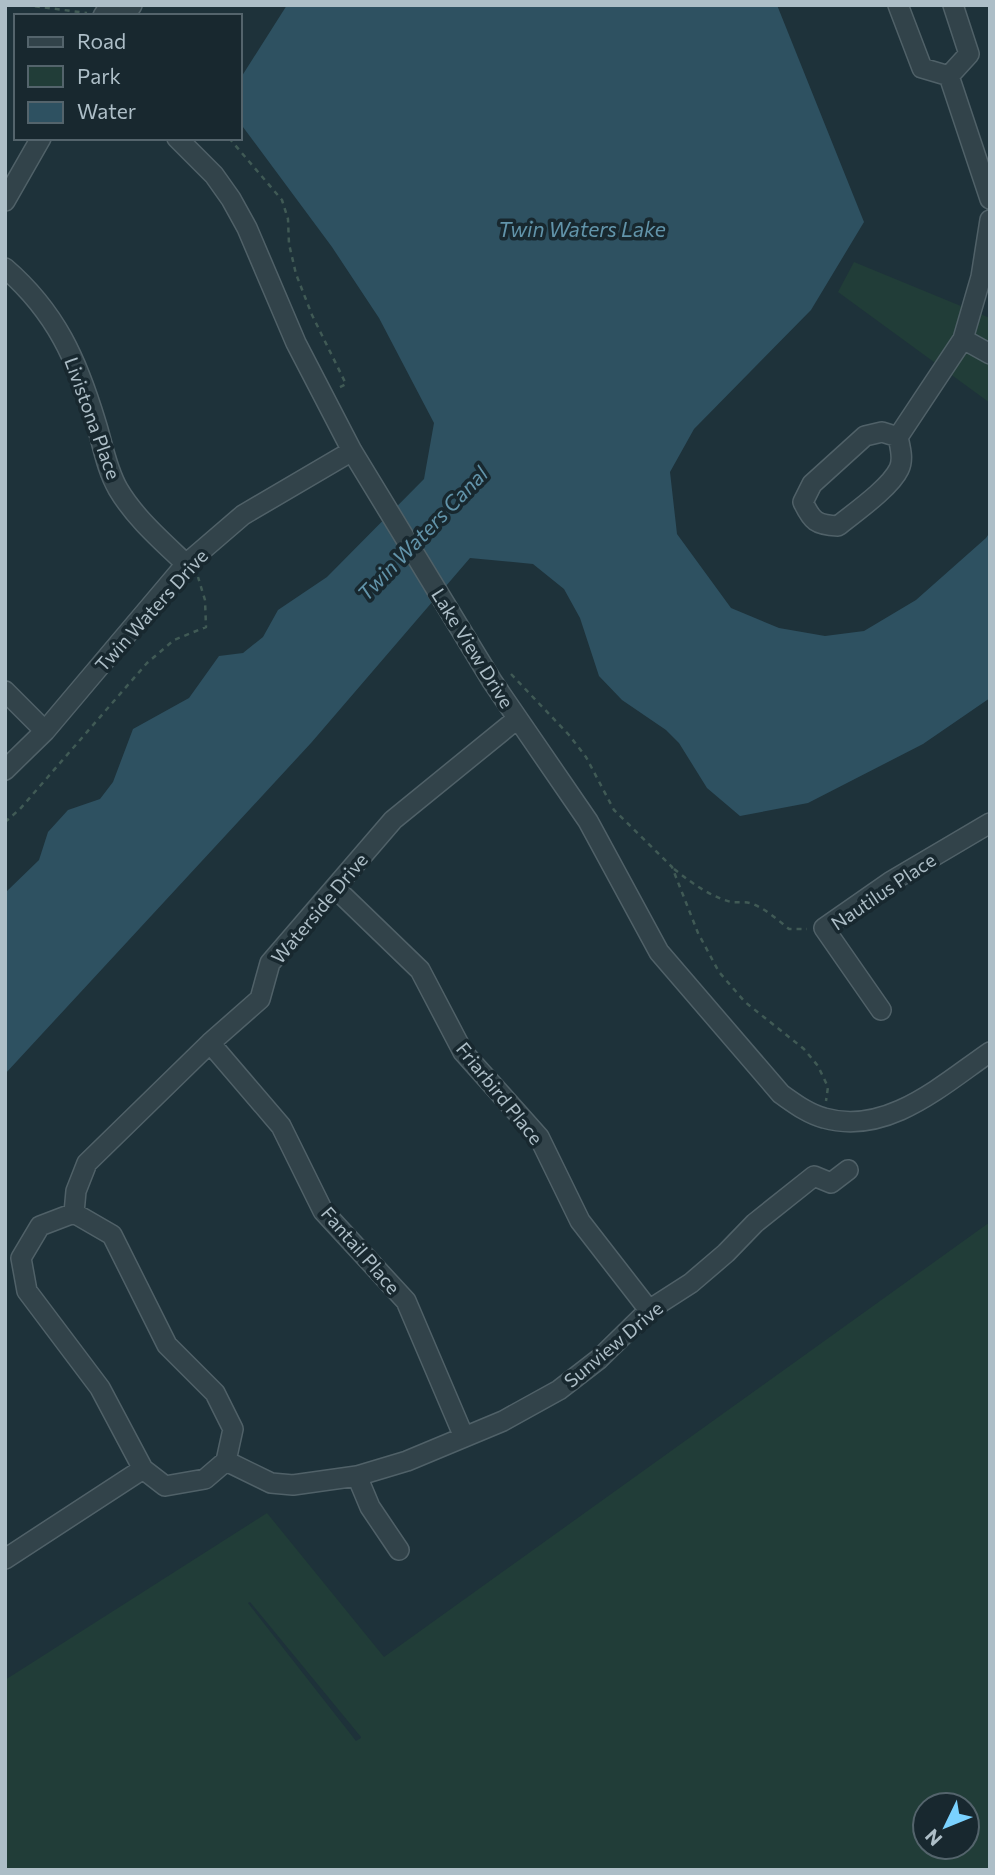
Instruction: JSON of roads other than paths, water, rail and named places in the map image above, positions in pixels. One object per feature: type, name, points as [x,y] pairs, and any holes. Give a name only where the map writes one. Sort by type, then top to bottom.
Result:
[{"type":"street","points":[[898,5],[922,68],[949,76]]},
{"type":"street","points":[[949,76],[969,54],[953,5]]},
{"type":"street","points":[[949,76],[990,200]]},
{"type":"street","points":[[5,201],[40,140]]},
{"type":"street","name":"Lake View Drive","points":[[179,140],[214,176],[247,228],[296,343],[352,451],[492,681],[588,821],[659,952],[781,1094],[803,1109],[823,1118],[847,1122],[875,1120],[898,1113],[921,1100],[990,1052]]},
{"type":"street","points":[[898,437],[882,432],[865,436],[812,484],[803,502],[811,519],[824,525],[838,526],[877,493],[899,469],[902,454],[898,437],[963,339],[981,277],[990,220]]},
{"type":"street","name":"Livistona Place","points":[[5,268],[34,294],[76,363],[117,487],[131,509],[186,564]]},
{"type":"street","points":[[963,339],[990,354]]},
{"type":"street","name":"Twin Waters Drive","points":[[5,770],[45,731],[186,564],[243,515],[352,451]]},
{"type":"street","points":[[5,691],[45,731]]},
{"type":"street","name":"Waterside Drive","points":[[74,1213],[76,1191],[87,1163],[210,1043],[260,999],[270,963],[393,820],[517,719]]},
{"type":"street","name":"Nautilus Place","points":[[881,1010],[824,928],[890,882],[989,826]]},
{"type":"street","name":"Friarbird Place","points":[[335,888],[421,970],[463,1052],[539,1137],[580,1221],[649,1310]]},
{"type":"street","name":"Fantail Place","points":[[210,1043],[281,1126],[323,1211],[406,1301],[464,1437]]},
{"type":"street","name":"Sunview Drive","points":[[226,1461],[271,1483],[293,1485],[357,1476],[407,1461],[503,1422],[559,1390],[599,1359],[649,1310],[691,1283],[755,1223],[814,1176],[831,1183],[848,1170]]},
{"type":"street","points":[[74,1213],[112,1235],[167,1345],[215,1394],[233,1429],[226,1461],[205,1479],[165,1486],[143,1469],[100,1388],[27,1291],[21,1258],[40,1226],[74,1213]]},
{"type":"street","points":[[5,1559],[143,1469]]},
{"type":"street","points":[[357,1476],[370,1507],[399,1550]]},
{"type":"water","name":"Twin Waters Lake","points":[[287,5],[777,5],[864,222],[811,310],[694,429],[670,472],[677,534],[731,608],[779,628],[825,636],[864,631],[916,600],[990,532],[990,698],[923,744],[808,803],[740,816],[707,788],[679,743],[666,730],[622,700],[599,676],[580,618],[564,589],[533,564],[470,558],[311,743],[5,1074],[5,893],[39,860],[48,832],[68,810],[100,799],[113,782],[133,729],[189,698],[219,656],[243,653],[263,637],[278,610],[327,577],[424,479],[434,423],[379,318],[332,247],[242,126],[242,76]]},
{"type":"water label","name":"Twin Waters Canal","points":[[422,533]]}]
